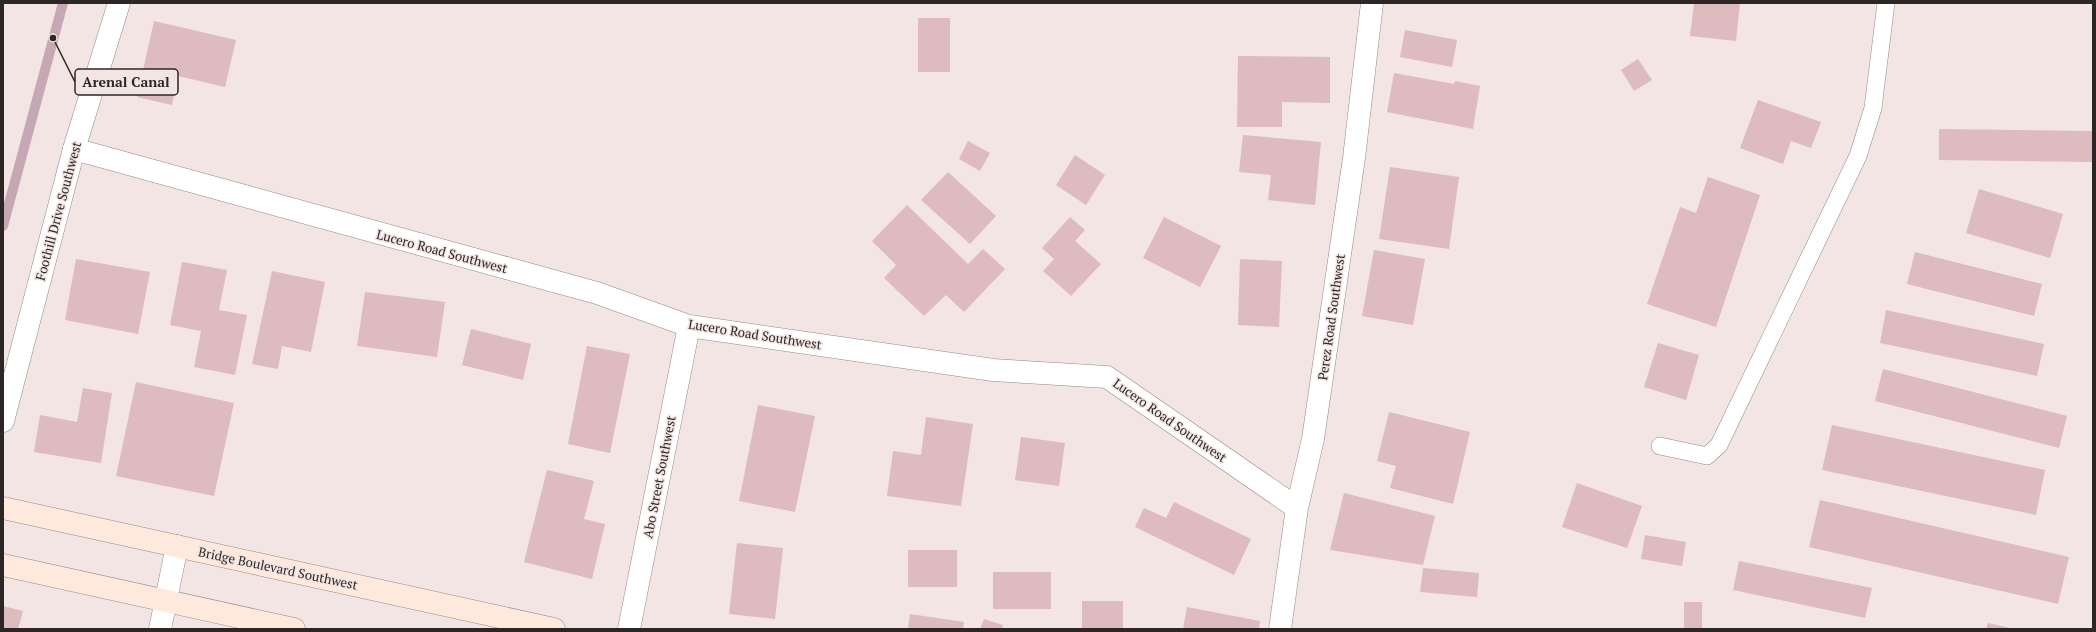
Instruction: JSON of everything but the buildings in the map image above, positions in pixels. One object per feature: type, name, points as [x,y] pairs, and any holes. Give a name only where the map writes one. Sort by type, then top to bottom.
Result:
[{"type":"main road","name":"Bridge Boulevard Southwest","points":[[3,508],[554,629]]},
{"type":"main road","points":[[3,565],[294,629]]},
{"type":"street","name":"Foothill Drive Southwest","points":[[3,421],[74,149],[119,3]]},
{"type":"street","name":"Perez Road Southwest","points":[[1280,629],[1297,508],[1313,439],[1319,400],[1354,158],[1372,3]]},
{"type":"street","name":"Lucero Road Southwest","points":[[74,149],[597,294],[689,326],[993,370],[1107,377],[1297,508]]},
{"type":"street","name":"Abo Street Southwest","points":[[629,629],[689,326]]},
{"type":"street","points":[[160,629],[177,546]]},
{"type":"lane","points":[[1660,446],[1707,456],[1719,446],[1858,156],[1873,108],[1886,3]]},
{"type":"waterway","points":[[3,226],[63,3]]},
{"type":"place","name":"Arenal Canal","points":[[53,38]]}]
